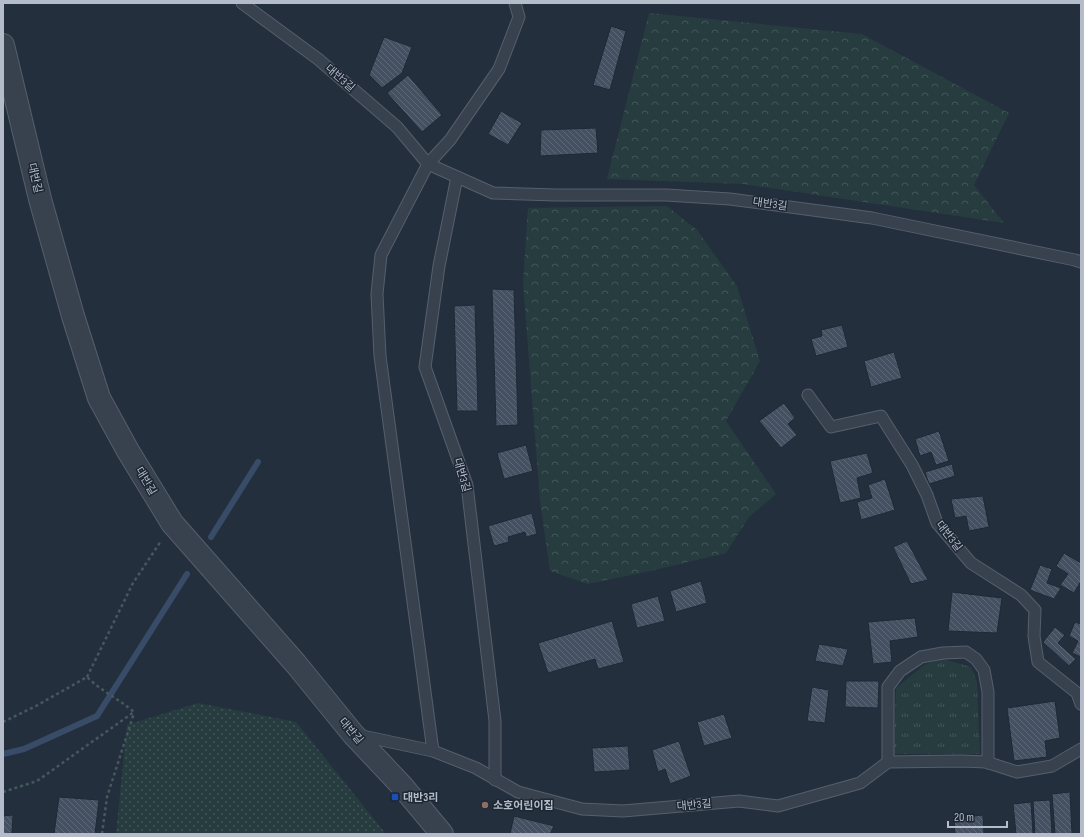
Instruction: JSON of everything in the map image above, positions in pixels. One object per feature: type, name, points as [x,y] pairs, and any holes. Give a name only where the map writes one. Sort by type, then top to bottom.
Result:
[{"type":"street","name":"대반길","points":[[3,45],[40,199],[73,316],[99,398],[128,451],[172,523],[296,664],[353,734],[402,786],[442,834]]},
{"type":"lane","name":"대반3길","points":[[242,3],[324,64],[397,127],[428,164],[493,194],[666,195],[730,199],[864,216],[1081,262]]},
{"type":"lane","points":[[433,751],[380,356],[377,294],[381,254],[428,164],[450,140],[499,69],[519,18],[515,3]]},
{"type":"lane","name":"대반3길","points":[[457,177],[439,266],[425,367],[467,485],[495,721],[495,780]]},
{"type":"lane","name":"대반3길","points":[[808,395],[831,427],[881,416],[912,465],[927,495],[937,523],[971,564],[1020,595],[1035,610],[1034,636],[1038,662],[1076,693],[1081,704]]},
{"type":"lane","points":[[988,763],[988,692],[984,670],[976,659],[966,652],[943,653],[921,657],[900,672],[888,687],[888,762],[962,760],[988,763],[1017,772],[1052,766],[1081,750]]},
{"type":"lane","name":"대반3길","points":[[353,734],[433,751],[476,768],[518,792],[582,809],[623,811],[739,801],[778,806],[860,783],[888,762]]},
{"type":"path","points":[[3,722],[36,706],[87,677],[133,583],[172,523]]},
{"type":"path","points":[[87,677],[98,687],[134,712]]},
{"type":"path","points":[[3,792],[37,781],[134,712]]},
{"type":"path","points":[[102,834],[107,797],[134,712]]},
{"type":"green space","points":[[649,13],[862,34],[1009,113],[974,185],[1004,223],[743,184],[607,179]]},
{"type":"green space","points":[[667,206],[697,230],[737,286],[760,361],[726,421],[776,494],[749,517],[726,553],[588,584],[550,571],[540,501],[523,283],[528,208]]},
{"type":"green space","points":[[943,659],[971,667],[977,682],[980,754],[894,754],[896,688],[924,665]]},
{"type":"green space","points":[[198,703],[296,722],[386,834],[116,834],[127,725]]},
{"type":"building","points":[[611,26],[626,31],[610,90],[593,85]]},
{"type":"building","points":[[384,37],[412,47],[402,73],[382,88],[369,75]]},
{"type":"building","points":[[408,75],[442,115],[422,132],[387,93]]},
{"type":"building","points":[[501,111],[522,123],[508,145],[488,134]]},
{"type":"building","points":[[596,128],[598,153],[540,156],[541,130]]},
{"type":"building","points":[[492,289],[514,290],[518,425],[496,426]]},
{"type":"building","points":[[475,305],[478,411],[457,411],[454,306]]},
{"type":"building","points":[[842,325],[848,347],[816,356],[811,339],[822,336],[821,330]]},
{"type":"building","points":[[894,352],[902,378],[871,387],[864,361]]},
{"type":"building","points":[[784,403],[795,418],[788,424],[797,435],[781,448],[759,421]]},
{"type":"building","points":[[939,431],[949,461],[936,465],[931,452],[920,456],[915,439]]},
{"type":"building","points":[[526,445],[533,471],[504,479],[497,453]]},
{"type":"building","points":[[867,453],[873,473],[857,478],[861,498],[840,503],[830,461]]},
{"type":"building","points":[[952,464],[955,476],[929,484],[925,472]]},
{"type":"building","points":[[885,479],[895,510],[861,520],[857,502],[872,498],[868,485]]},
{"type":"building","points":[[983,496],[989,527],[969,531],[966,516],[955,518],[951,499]]},
{"type":"building","points":[[532,513],[537,534],[526,537],[525,532],[508,537],[509,542],[494,546],[488,526]]},
{"type":"building","points":[[907,541],[928,580],[911,584],[893,547]]},
{"type":"building","points":[[1064,553],[1081,563],[1081,581],[1074,593],[1060,585],[1068,574],[1056,566]]},
{"type":"building","points":[[1040,565],[1052,569],[1047,583],[1061,588],[1054,599],[1030,590]]},
{"type":"building","points":[[701,581],[707,603],[676,612],[670,591]]},
{"type":"building","points":[[952,592],[1002,598],[997,633],[948,631]]},
{"type":"building","points":[[658,596],[665,621],[637,628],[631,604]]},
{"type":"building","points":[[915,618],[918,637],[890,641],[892,662],[873,664],[868,622]]},
{"type":"building","points":[[612,621],[624,662],[598,669],[595,659],[548,673],[538,643]]},
{"type":"building","points":[[1075,622],[1081,624],[1081,657],[1072,653],[1078,641],[1069,636]]},
{"type":"building","points":[[1055,627],[1065,635],[1058,643],[1076,659],[1069,666],[1043,642]]},
{"type":"building","points":[[819,644],[848,649],[843,666],[815,661]]},
{"type":"building","points":[[846,681],[879,681],[878,708],[845,707]]},
{"type":"building","points":[[812,687],[829,690],[825,723],[807,721]]},
{"type":"building","points":[[1055,701],[1060,738],[1045,741],[1047,757],[1014,761],[1007,708]]},
{"type":"building","points":[[724,714],[732,738],[704,746],[697,722]]},
{"type":"building","points":[[679,741],[691,776],[670,784],[665,769],[658,772],[652,750]]},
{"type":"building","points":[[628,746],[630,770],[594,772],[592,748]]},
{"type":"building","points":[[1070,792],[1072,834],[1055,834],[1052,794]]},
{"type":"building","points":[[59,797],[99,800],[95,834],[54,834]]},
{"type":"building","points":[[1050,800],[1052,834],[1035,834],[1033,801]]},
{"type":"building","points":[[1031,802],[1033,834],[1016,834],[1013,804]]},
{"type":"building","points":[[13,815],[12,833],[3,834],[3,816]]},
{"type":"building","points":[[983,815],[984,834],[955,834],[954,818]]},
{"type":"building","points":[[514,816],[554,826],[550,834],[510,834]]},
{"type":"waterway","points":[[211,537],[258,462]]},
{"type":"waterway","points":[[3,754],[24,749],[97,716],[187,574]]},
{"type":"place","name":"대반3리","points":[[395,797]]},
{"type":"place","name":"소호어린이집","points":[[485,805]]}]
